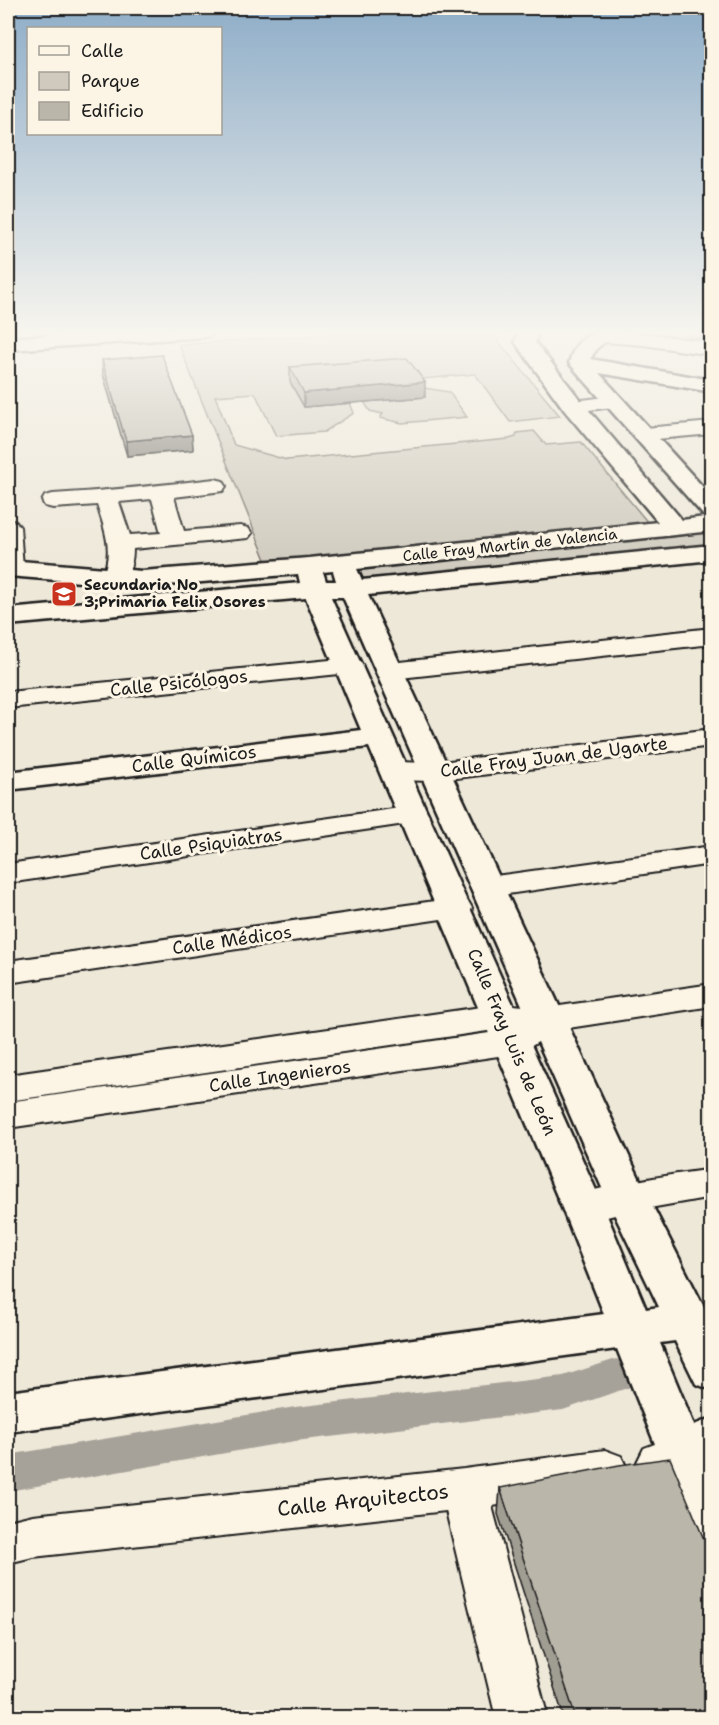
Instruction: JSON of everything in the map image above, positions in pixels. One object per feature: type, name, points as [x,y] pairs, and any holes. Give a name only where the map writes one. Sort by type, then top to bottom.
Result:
[{"type":"street","points":[[578,412],[675,527]]},
{"type":"street","points":[[623,412],[711,512]]},
{"type":"street","points":[[645,434],[711,428]]},
{"type":"street","points":[[53,501],[106,498],[215,486]]},
{"type":"street","points":[[161,492],[174,539]]},
{"type":"street","points":[[106,498],[120,543],[122,561],[114,577]]},
{"type":"street","name":"Calle Fray Martín de Valencia","points":[[328,581],[675,527],[711,524]]},
{"type":"street","points":[[8,527],[9,568],[142,579],[328,581]]},
{"type":"street","points":[[120,543],[240,533]]},
{"type":"street","name":"Calle Fray Martín de Valencia","points":[[328,581],[711,552]]},
{"type":"street","points":[[8,617],[328,581]]},
{"type":"street","points":[[8,629],[328,581]]},
{"type":"street","points":[[328,581],[391,672],[433,772],[488,887],[627,1197],[711,1371]]},
{"type":"street","name":"Calle Fray Luis de León","points":[[328,581],[350,666],[456,908],[632,1328],[698,1448],[711,1519]]},
{"type":"street","points":[[391,672],[711,636]]},
{"type":"street","name":"Calle Psicólogos","points":[[8,699],[350,666]]},
{"type":"street","name":"Calle Químicos","points":[[8,781],[381,736]]},
{"type":"street","name":"Calle Fray Juan de Ugarte","points":[[395,771],[433,772],[711,737]]},
{"type":"street","name":"Calle Psiquiatras","points":[[8,874],[414,815]]},
{"type":"street","points":[[488,887],[711,855]]},
{"type":"street","name":"Calle Médicos","points":[[8,972],[456,908]]},
{"type":"street","points":[[546,1020],[711,995]]},
{"type":"street","name":"Calle Ingenieros","points":[[8,1115],[507,1029],[546,1020]]},
{"type":"street","name":"Calle Ingenieros","points":[[8,1088],[507,1029]]},
{"type":"street","points":[[583,1208],[627,1197],[711,1183]]},
{"type":"street","points":[[8,1412],[689,1322]]},
{"type":"street","name":"Calle Arquitectos","points":[[8,1542],[45,1534],[464,1490],[698,1448]]},
{"type":"street","points":[[464,1490],[512,1716]]},
{"type":"green space","points":[[206,412],[221,412],[234,445],[287,460],[509,439],[516,437],[517,433],[534,431],[546,445],[581,442],[649,524],[267,562]]},
{"type":"green space","points":[[264,412],[354,413],[324,432],[276,436]]},
{"type":"green space","points":[[372,412],[463,412],[467,417],[402,423],[380,418],[383,414]]},
{"type":"green space","points":[[502,412],[556,412],[560,416],[510,422]]},
{"type":"green space","points":[[711,530],[711,546],[376,580],[363,579],[353,572],[358,568]]},
{"type":"building","points":[[117,412],[183,412],[192,435],[126,441]]},
{"type":"building","points":[[670,1458],[711,1556],[711,1718],[576,1718],[500,1488],[619,1465]]},
{"type":"waterway","points":[[8,1473],[295,1424],[563,1393],[616,1375]]},
{"type":"place","name":"Secundaria No 3;Primaria Felix Osores","points":[[64,594]]}]
